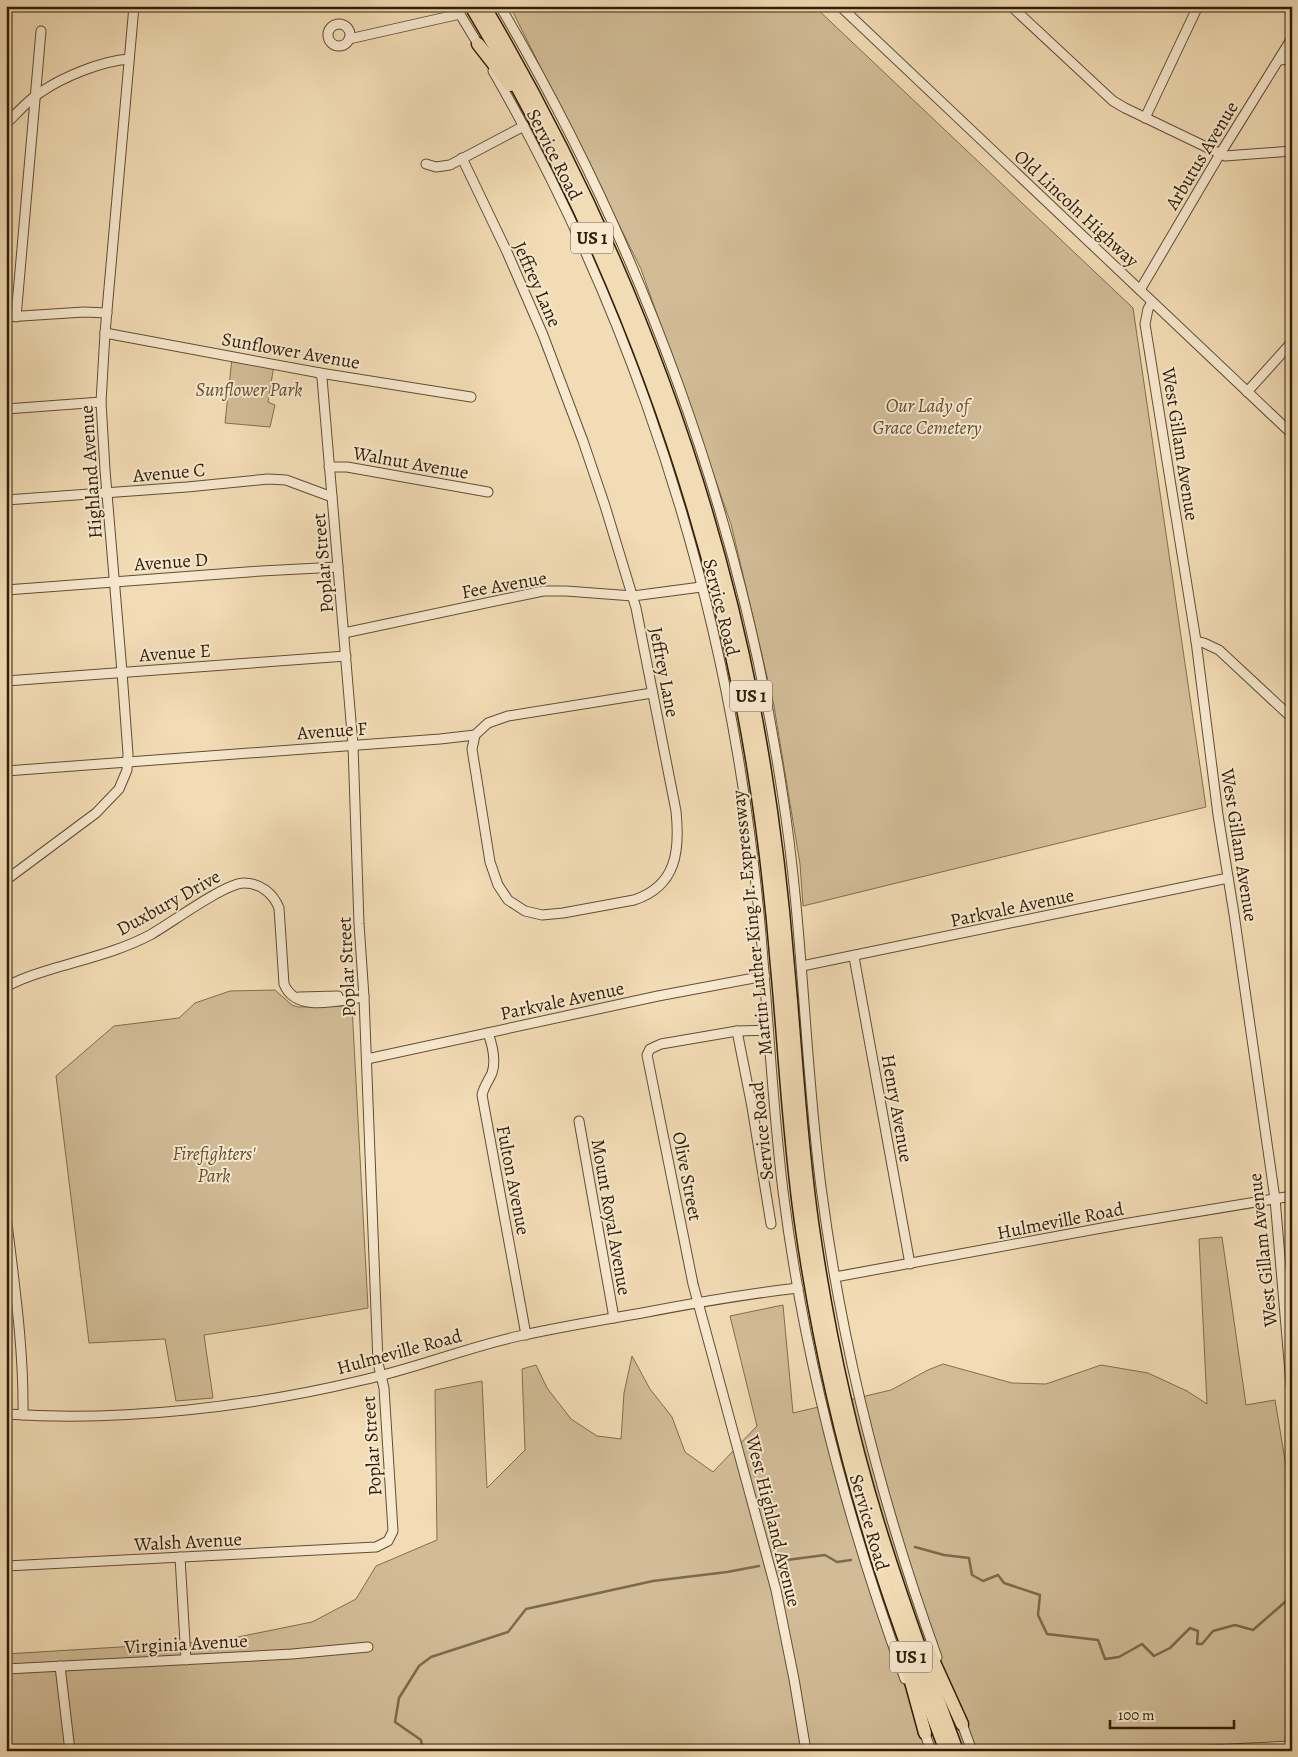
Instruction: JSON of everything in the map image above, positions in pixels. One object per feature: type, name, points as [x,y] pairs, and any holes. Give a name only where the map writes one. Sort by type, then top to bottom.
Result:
[{"type":"highway","name":"Martin Luther King Jr. Expressway","points":[[471,6],[534,117],[592,238],[644,362],[688,489],[724,619],[744,716],[764,840],[776,956],[790,1134],[807,1265],[822,1345],[854,1477],[879,1563],[946,1751]]},
{"type":"highway","name":"Martin Luther King Jr. Expressway","points":[[484,6],[556,136],[584,192],[620,275],[669,400],[698,486],[723,573],[753,705],[775,838],[786,936],[802,1142],[818,1263],[833,1343],[853,1431],[876,1517],[915,1636],[957,1751]]},
{"type":"highway","points":[[478,44],[534,117]]},
{"type":"highway","points":[[879,1563],[924,1733]]},
{"type":"highway","points":[[896,1577],[908,1593],[932,1659],[962,1724]]},
{"type":"street","name":"Highland Avenue","points":[[6,880],[63,839],[109,801],[122,783],[127,770],[122,672],[101,402],[128,59],[134,6]]},
{"type":"street","name":"Service Road","points":[[500,6],[556,105],[619,236],[667,353],[711,482],[748,613],[767,702],[790,846],[816,1141],[835,1277],[856,1384],[887,1505],[916,1598],[972,1751]]},
{"type":"street","name":"Old Lincoln Highway","points":[[840,6],[1292,434]]},
{"type":"street","points":[[1011,6],[1113,101],[1145,118],[1220,154],[1234,156],[1292,151]]},
{"type":"street","points":[[1145,118],[1198,6]]},
{"type":"street","points":[[349,39],[458,10]]},
{"type":"street","name":"Service Road","points":[[458,10],[524,126],[580,243],[631,366],[675,493],[701,587],[720,665],[742,779],[765,976],[778,1155],[798,1288],[819,1392],[850,1516],[880,1610],[931,1751]]},
{"type":"street","points":[[42,31],[11,317],[84,312],[107,313]]},
{"type":"street","name":"Arbutus Avenue","points":[[1140,290],[1220,154],[1292,38]]},
{"type":"street","points":[[6,124],[35,96],[46,89],[77,74],[108,63],[128,59]]},
{"type":"street","points":[[1279,60],[1292,59]]},
{"type":"street","points":[[426,164],[441,167],[450,164],[524,126]]},
{"type":"street","name":"Jeffrey Lane","points":[[462,158],[507,252],[561,380],[597,482],[632,596],[676,811],[678,846],[675,860],[664,881],[649,894],[634,900],[563,913],[542,915],[524,911],[508,900],[498,885],[490,862],[472,748],[475,735]]},
{"type":"street","name":"West Gillam Avenue","points":[[1152,302],[1146,315],[1145,324],[1196,641],[1210,758],[1275,1199],[1292,1396]]},
{"type":"street","name":"Sunflower Avenue","points":[[106,332],[320,372],[471,397]]},
{"type":"street","points":[[1247,392],[1292,342]]},
{"type":"street","name":"Poplar Street","points":[[320,372],[353,745],[359,924],[367,1059],[380,1376],[384,1388],[392,1531],[390,1538],[385,1544],[372,1548]]},
{"type":"street","points":[[6,409],[101,402]]},
{"type":"street","name":"Walnut Avenue","points":[[329,467],[347,467],[488,492]]},
{"type":"street","name":"Avenue C","points":[[6,500],[188,487],[268,479],[286,480],[332,497]]},
{"type":"street","name":"Avenue D","points":[[6,590],[338,567]]},
{"type":"street","name":"Fee Avenue","points":[[344,633],[543,591],[632,596],[701,587]]},
{"type":"street","points":[[1196,641],[1204,642],[1219,650],[1292,718]]},
{"type":"street","name":"Avenue E","points":[[6,681],[346,656]]},
{"type":"street","name":"Avenue F","points":[[6,771],[475,735],[488,724],[508,716],[652,693]]},
{"type":"street","name":"Parkvale Avenue","points":[[802,966],[854,957],[1228,878]]},
{"type":"street","name":"Duxbury Drive","points":[[6,987],[21,978],[104,953],[149,936],[228,887],[243,883],[266,890],[276,901],[281,915],[284,984],[287,991],[294,998],[318,996],[364,997]]},
{"type":"street","name":"Henry Avenue","points":[[854,957],[910,1264]]},
{"type":"street","name":"Parkvale Avenue","points":[[367,1059],[658,996],[765,976]]},
{"type":"street","points":[[768,1030],[737,1031],[752,1107],[771,1224]]},
{"type":"street","name":"Olive Street","points":[[698,1302],[682,1232],[648,1055],[650,1049],[661,1044],[737,1031]]},
{"type":"street","name":"Fulton Avenue","points":[[488,1033],[494,1063],[482,1095],[526,1335]]},
{"type":"street","name":"Mount Royal Avenue","points":[[579,1121],[614,1318]]},
{"type":"street","name":"Hulmeville Road","points":[[835,1277],[1129,1223],[1292,1196]]},
{"type":"street","points":[[6,1215],[19,1324],[23,1415]]},
{"type":"street","name":"Hulmeville Road","points":[[6,1414],[66,1416],[144,1413],[204,1408],[319,1390],[380,1376],[526,1335],[698,1302],[798,1288]]},
{"type":"street","name":"West Highland Avenue","points":[[698,1302],[776,1590],[806,1751]]},
{"type":"street","name":"Walsh Avenue","points":[[6,1566],[372,1548]]},
{"type":"street","points":[[180,1558],[186,1660]]},
{"type":"street","name":"Virginia Avenue","points":[[6,1669],[309,1653],[368,1647]]},
{"type":"street","points":[[60,1666],[70,1751]]},
{"type":"street","points":[[1187,1751],[1292,1746]]},
{"type":"green space","name":"Our Lady of Grace Cemetery","points":[[510,6],[814,6],[1133,308],[1206,807],[803,906],[800,864],[774,706],[731,524],[641,269]]},
{"type":"green space","name":"Sunflower Park","points":[[232,358],[274,365],[268,402],[275,405],[270,427],[225,423]]},
{"type":"green space","name":"Firefighters' Park","points":[[275,990],[292,1005],[298,1007],[352,1006],[368,1308],[204,1335],[213,1398],[176,1401],[165,1339],[89,1343],[56,1076],[114,1026],[179,1018],[195,1003],[230,991]]},
{"type":"green space","points":[[1222,1237],[1246,1405],[1275,1400],[1292,1502],[1292,1751],[6,1751],[6,1654],[218,1641],[312,1622],[356,1599],[376,1566],[437,1540],[435,1390],[482,1381],[487,1488],[525,1450],[522,1369],[536,1365],[547,1388],[571,1419],[597,1436],[621,1439],[624,1393],[632,1356],[650,1389],[672,1417],[685,1452],[713,1472],[757,1426],[730,1316],[783,1305],[793,1413],[891,1390],[943,1364],[1012,1383],[1046,1384],[1101,1365],[1148,1373],[1187,1391],[1207,1404],[1199,1239]]},
{"type":"waterway","points":[[915,1547],[944,1555],[969,1558],[972,1575],[983,1581],[998,1575],[1004,1583],[1040,1595],[1038,1615],[1047,1634],[1098,1640],[1105,1659],[1119,1657],[1142,1644],[1154,1656],[1170,1648],[1190,1628],[1198,1631],[1197,1644],[1202,1644],[1213,1631],[1235,1625],[1253,1630],[1292,1596]]},
{"type":"waterway","points":[[779,1561],[825,1555],[837,1562],[851,1560]]},
{"type":"waterway","points":[[423,1751],[421,1740],[395,1722],[399,1698],[419,1666],[431,1657],[508,1632],[526,1609],[653,1581],[759,1566]]}]
